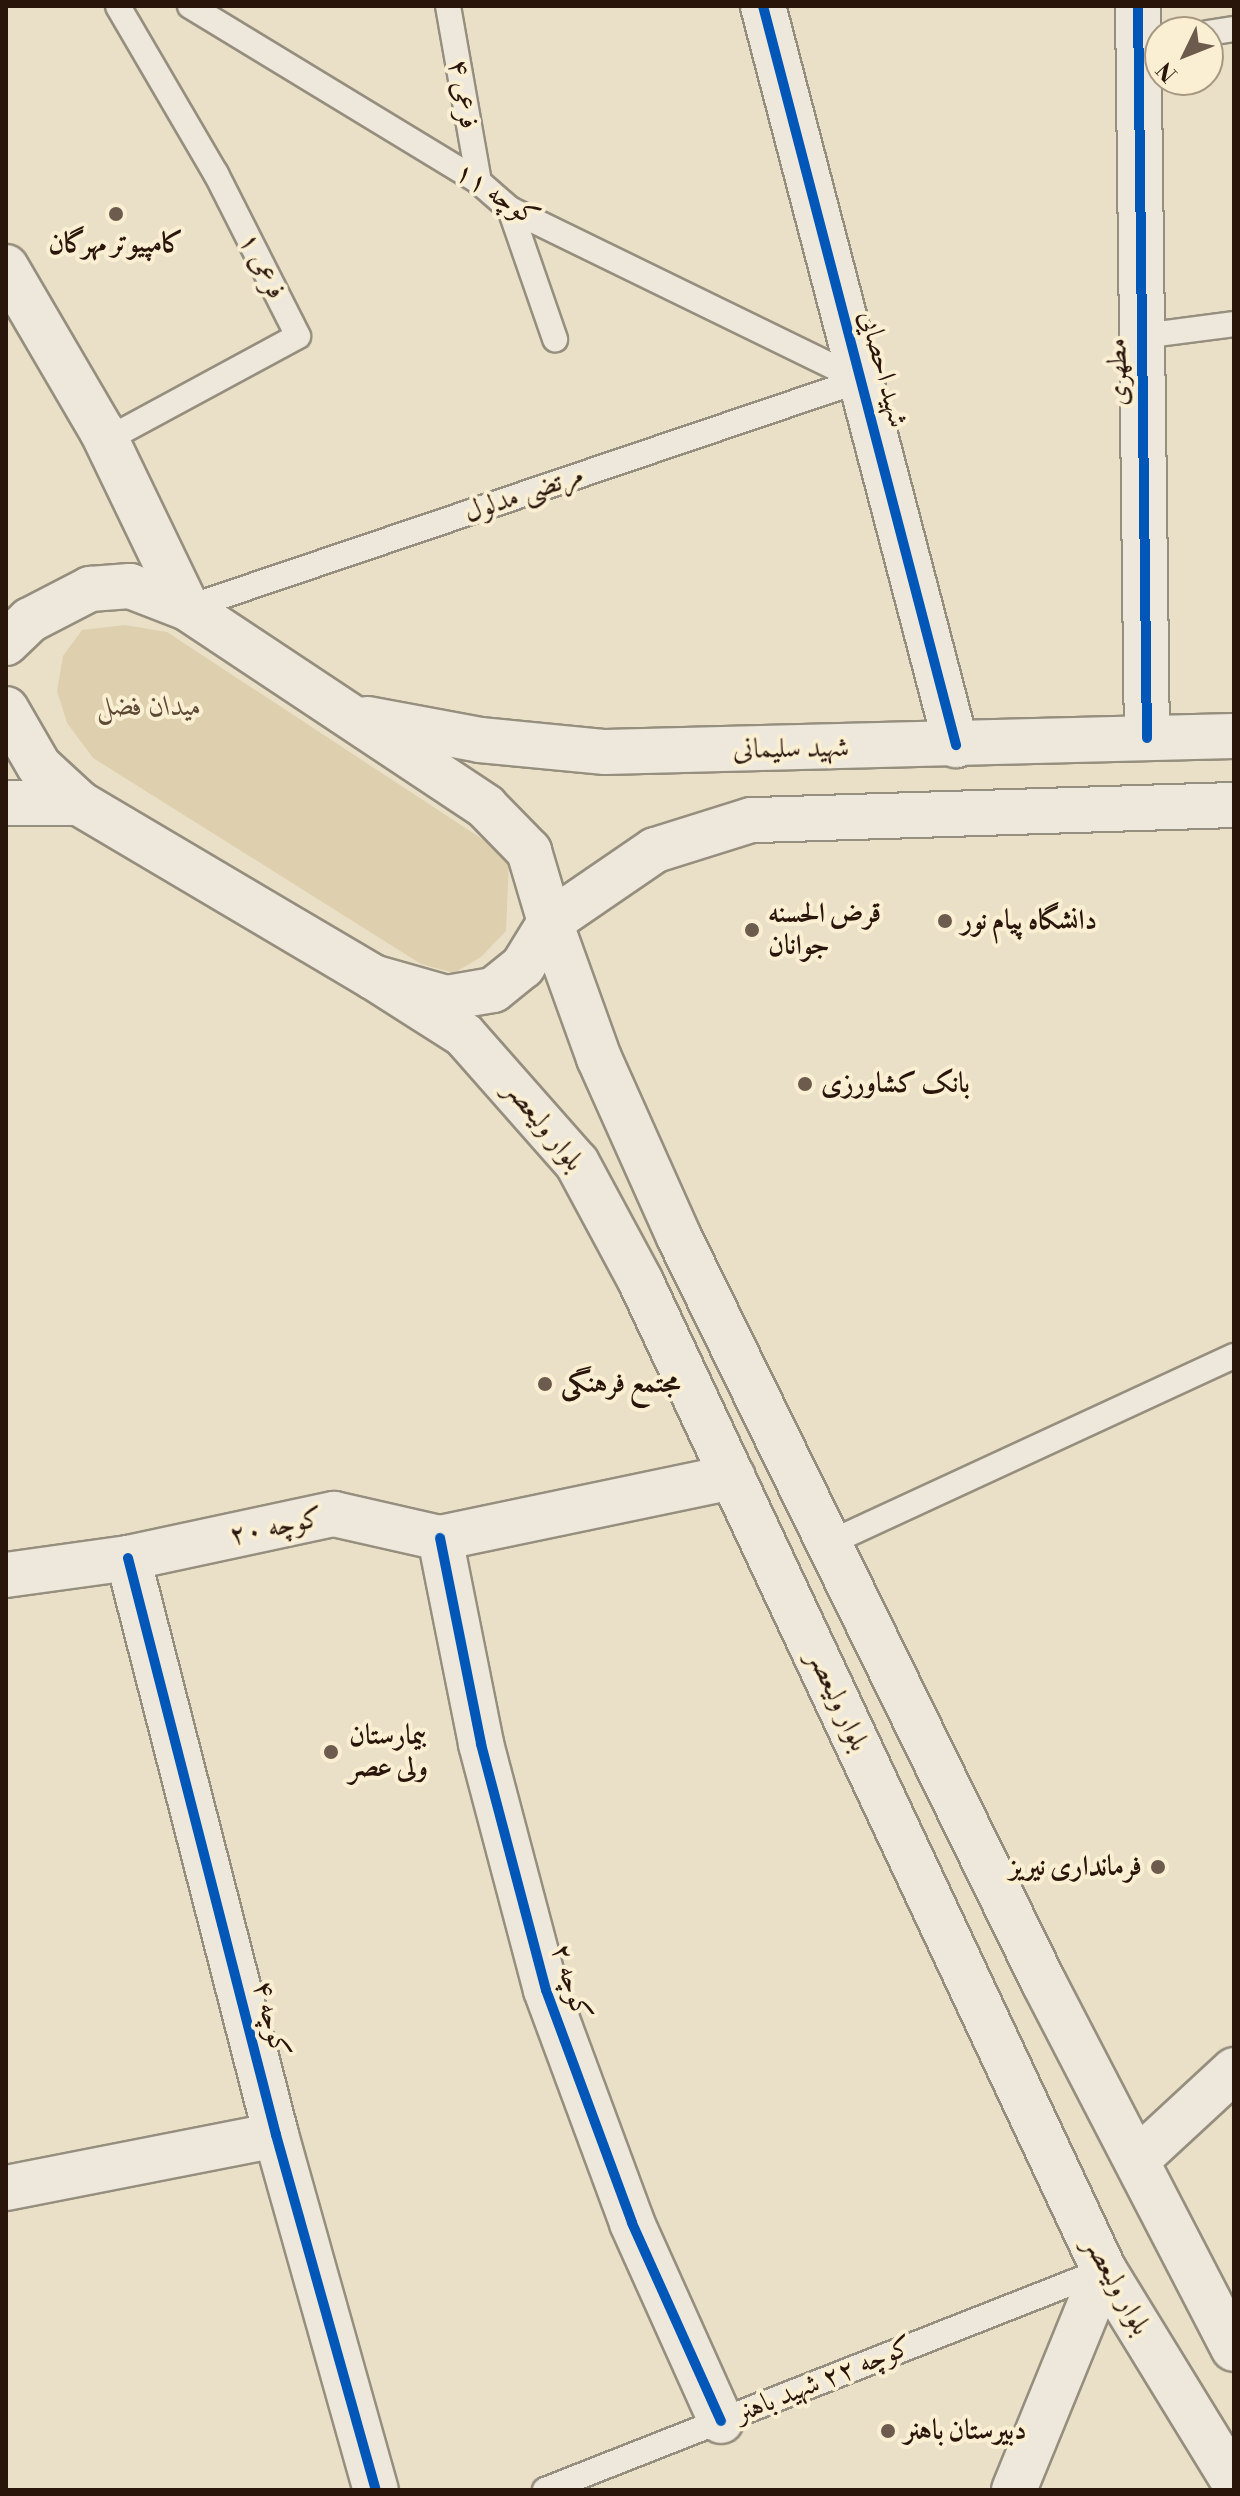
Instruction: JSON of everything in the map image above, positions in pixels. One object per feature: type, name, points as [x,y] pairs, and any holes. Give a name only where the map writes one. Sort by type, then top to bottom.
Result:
[{"type":"main road","name":"شهید احصایی","points":[[763,6],[956,745]]},
{"type":"main road","name":"مطهری","points":[[1144,96],[1142,336],[1147,738]]},
{"type":"main road","points":[[6,267],[106,440],[187,608]]},
{"type":"main road","points":[[6,643],[30,620],[90,589],[130,586],[187,608],[486,807],[515,836],[539,873],[550,922],[599,1058],[829,1543],[1044,1983],[1234,2349]]},
{"type":"main road","points":[[6,709],[39,766],[79,803],[373,977],[446,998],[493,990],[523,966],[550,922],[655,850],[751,820],[1234,805]]},
{"type":"main road","name":"شهید سلیمانی","points":[[350,716],[480,740],[605,752],[1234,736]]},
{"type":"main road","points":[[6,803],[79,803]]},
{"type":"main road","name":"بلوار ولیعصر","points":[[373,977],[464,1035],[577,1163],[640,1280],[1104,2270],[1234,2482]]},
{"type":"main road","name":"کوچه ۲۰","points":[[6,1575],[128,1558],[334,1514],[440,1538],[733,1477]]},
{"type":"main road","name":"کوچه ۲","points":[[440,1538],[481,1744],[546,1990],[632,2223],[721,2421]]},
{"type":"main road","name":"کوچه ۴","points":[[128,1558],[276,2135],[376,2490]]},
{"type":"main road","points":[[1138,2159],[1234,2070]]},
{"type":"main road","points":[[6,2188],[276,2135]]},
{"type":"main road","points":[[1014,2490],[1104,2270]]},
{"type":"lane","name":"فرعی ۱","points":[[106,440],[298,336],[216,174],[118,6]]},
{"type":"lane","name":"کوچه ۱۱","points":[[190,6],[479,182],[510,209],[861,380]]},
{"type":"lane","name":"فرعی ۴","points":[[448,6],[479,182]]},
{"type":"lane","points":[[510,209],[555,339]]},
{"type":"lane","points":[[1142,336],[1234,324]]},
{"type":"lane","name":"مرتضی مدلول","points":[[187,608],[861,380]]},
{"type":"lane","points":[[829,1543],[1234,1356]]},
{"type":"lane","name":"کوچه ۲۲ شهید باهنر","points":[[545,2490],[1104,2270]]},
{"type":"green space","name":"میدان فضل","points":[[125,625],[167,632],[496,848],[509,863],[506,931],[481,957],[454,973],[421,964],[93,758],[67,723],[57,691],[63,656],[82,630]]},
{"type":"cycle path","points":[[763,6],[956,745]]},
{"type":"cycle path","points":[[1138,6],[1147,738]]},
{"type":"cycle path","points":[[440,1538],[481,1744],[546,1990],[632,2223],[721,2421]]},
{"type":"cycle path","points":[[128,1558],[276,2135],[376,2490]]},
{"type":"place","name":"کامپیوتر مهرگان","points":[[116,214]]},
{"type":"place","name":"دانشگاه پیام نور","points":[[945,921]]},
{"type":"place","name":"قرض الحسنه جوانان","points":[[752,930]]},
{"type":"place","name":"بانک کشاورزی","points":[[805,1084]]},
{"type":"place","name":"مجتمع فرهنگی","points":[[545,1384]]},
{"type":"place","name":"بیمارستان ولی عصر","points":[[331,1752]]},
{"type":"place","name":"فرمانداری نیریز","points":[[1158,1867]]},
{"type":"place","name":"دبیرستان باهنر","points":[[888,2431]]}]
